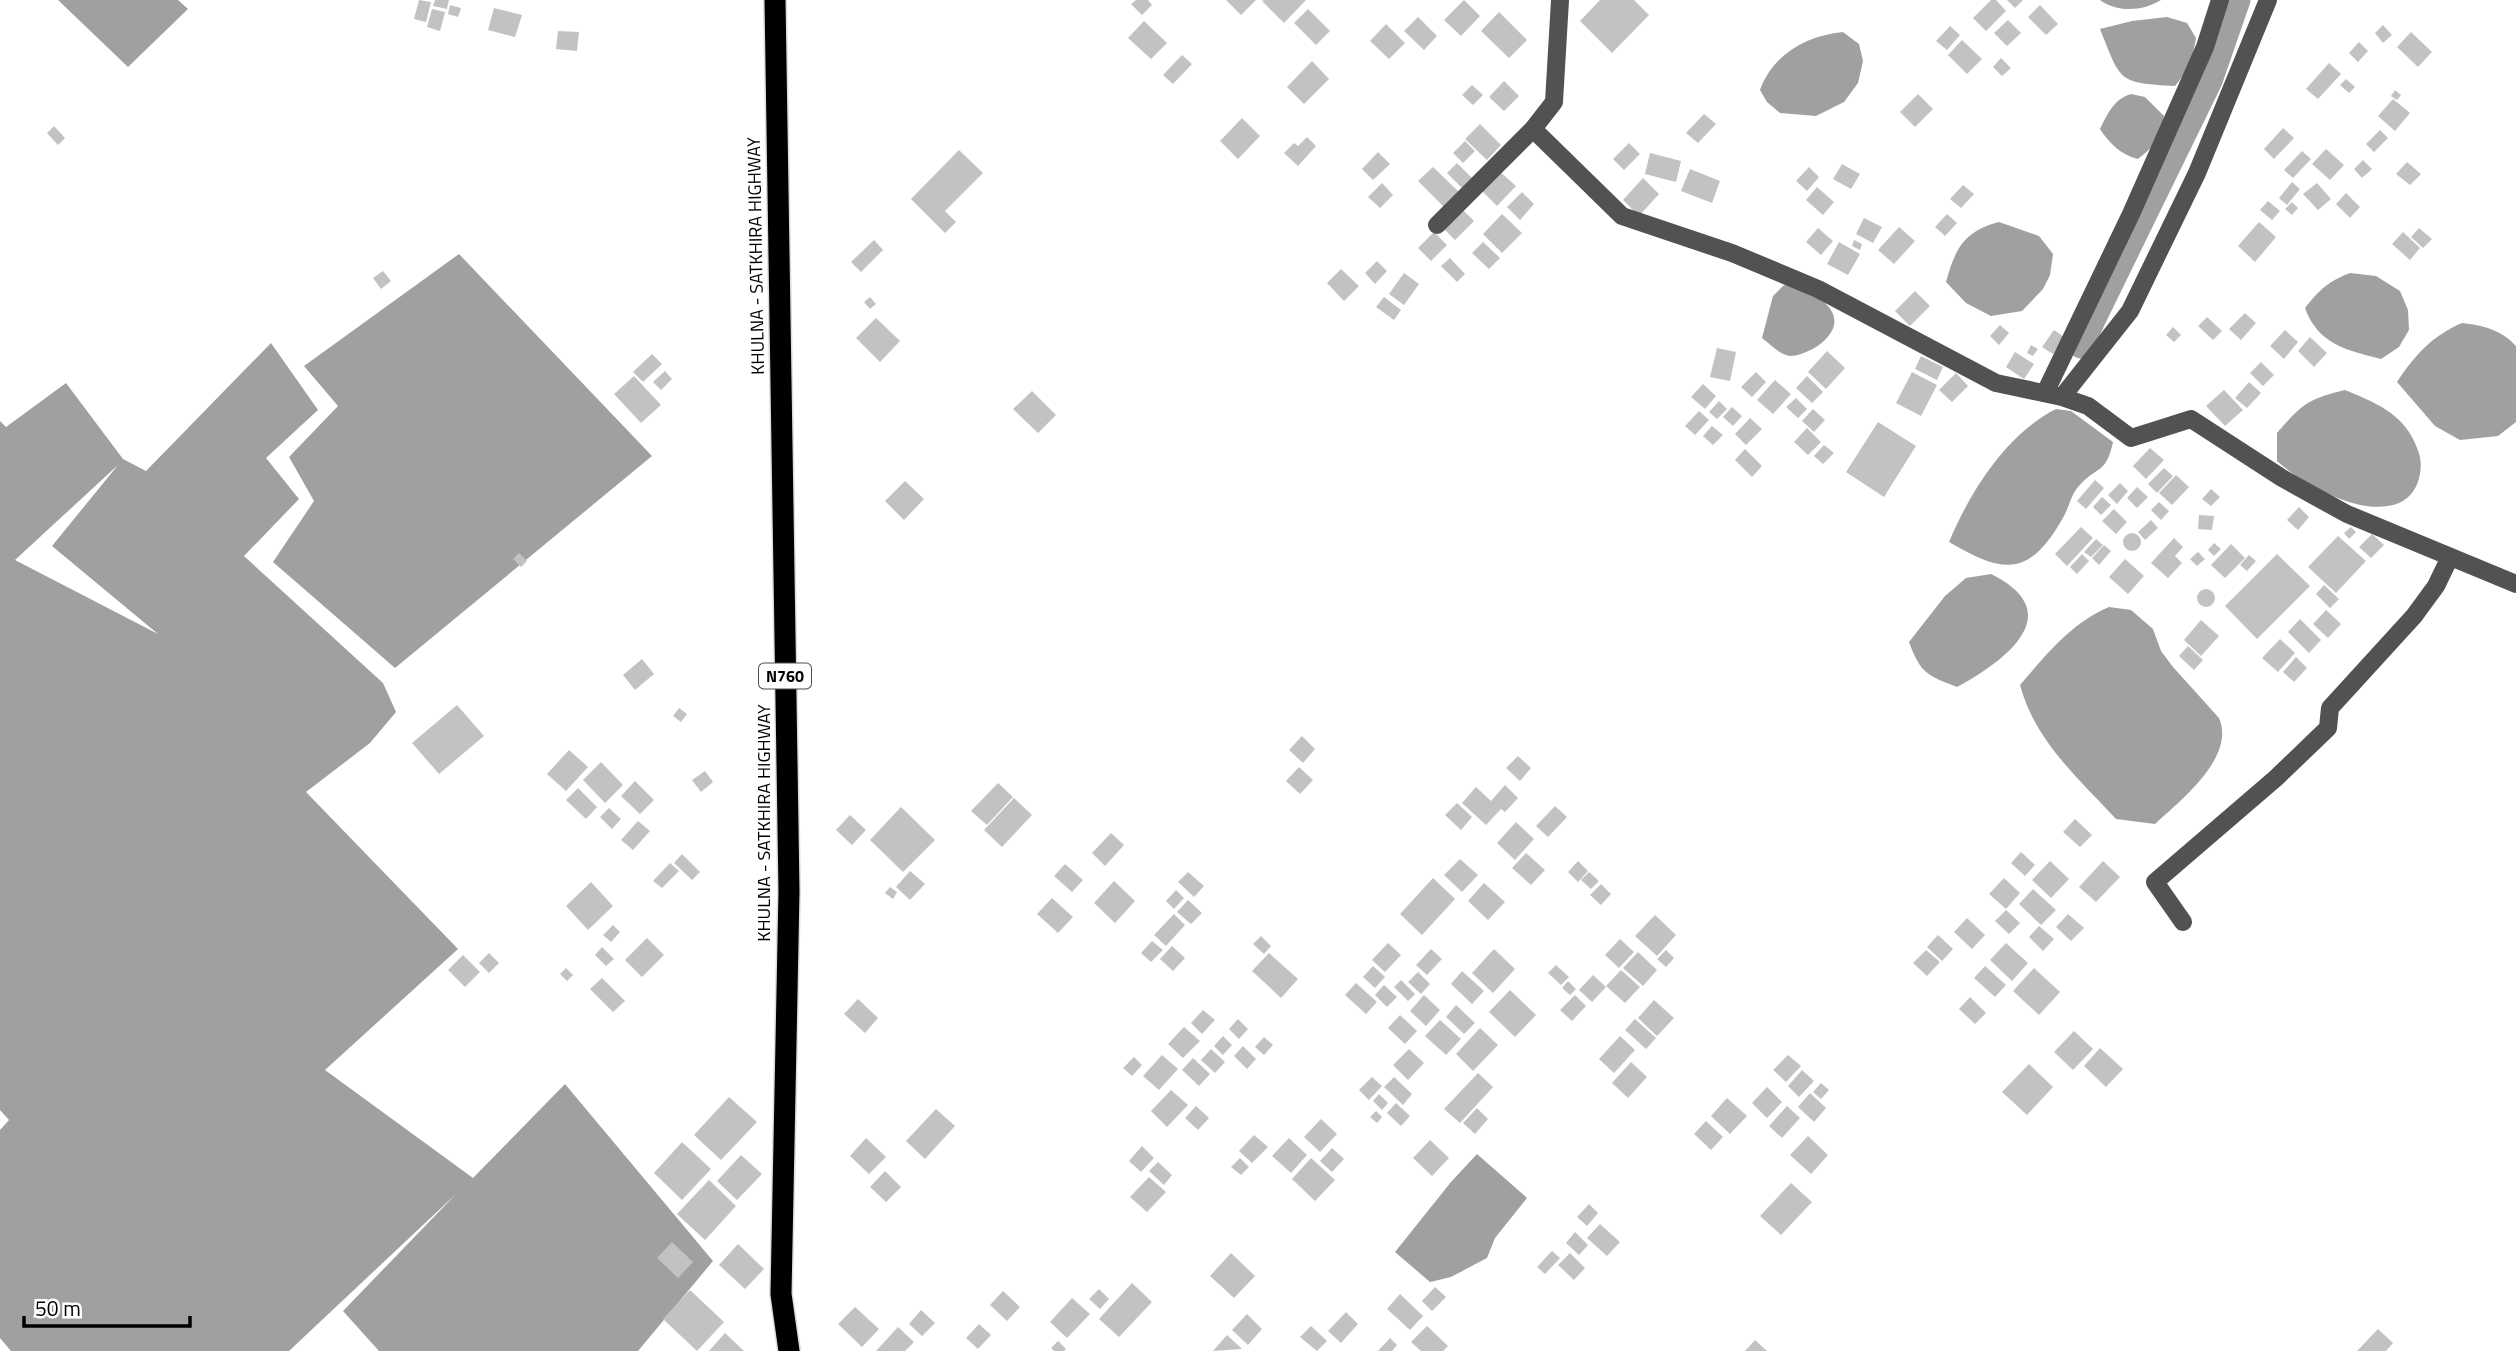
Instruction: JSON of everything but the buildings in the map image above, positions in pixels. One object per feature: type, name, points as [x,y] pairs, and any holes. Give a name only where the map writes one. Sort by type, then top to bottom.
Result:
[{"type":"highway","name":"KHULNA - SATKHIRA HIGHWAY","points":[[775,0],[789,891],[781,1294],[789,1351]]},
{"type":"street","points":[[1437,225],[1533,129],[1554,102],[1560,0]]},
{"type":"street","points":[[2053,395],[2205,47],[2220,0]]},
{"type":"street","points":[[2053,395],[2130,311],[2197,173],[2268,0]]},
{"type":"street","points":[[1533,129],[1622,216],[1732,253],[1818,289],[1996,383],[2053,395],[2088,406],[2131,438],[2191,419],[2283,478],[2347,514],[2516,584]]},
{"type":"street","points":[[2183,922],[2155,882],[2276,778],[2328,728],[2330,708],[2414,616],[2436,586],[2450,557]]},
{"type":"shaded area","points":[[58,0],[178,0],[188,9],[128,67]]},
{"type":"shaded area","points":[[2100,0],[2161,0],[2139,8],[2122,9]]},
{"type":"shaded area","points":[[2167,17],[2187,23],[2196,38],[2189,64],[2180,80],[2175,86],[2156,85],[2124,76],[2112,59],[2100,29],[2132,21]]},
{"type":"shaded area","points":[[1843,32],[1859,44],[1863,61],[1858,83],[1844,102],[1816,116],[1780,113],[1767,102],[1760,90],[1773,66],[1782,57],[1792,49],[1816,38]]},
{"type":"shaded area","points":[[2131,94],[2145,97],[2164,116],[2156,140],[2138,159],[2116,148],[2100,129],[2116,103]]},
{"type":"shaded area","points":[[1999,222],[2039,236],[2053,254],[2050,275],[2043,289],[2022,311],[1991,316],[1966,303],[1946,282],[1957,251],[1969,236]]},
{"type":"shaded area","points":[[459,254],[652,456],[395,668],[273,562],[314,501],[289,457],[338,406],[304,366]]},
{"type":"shaded area","points":[[2350,273],[2376,276],[2400,291],[2408,310],[2409,330],[2399,347],[2381,359],[2345,348],[2326,338],[2317,330],[2305,308],[2325,287]]},
{"type":"shaded area","points":[[1784,285],[1820,299],[1834,316],[1834,326],[1828,336],[1813,349],[1793,356],[1783,354],[1762,338],[1773,296]]},
{"type":"shaded area","points":[[2462,323],[2491,329],[2516,346],[2516,422],[2498,436],[2460,440],[2435,426],[2397,382],[2425,347]]},
{"type":"shaded area","points":[[271,343],[318,410],[266,458],[299,499],[244,556],[383,683],[396,712],[370,743],[306,792],[458,949],[325,1070],[473,1178],[565,1084],[713,1261],[638,1351],[379,1351],[343,1311],[456,1194],[289,1351],[11,1351],[0,1338],[0,1130],[9,1120],[0,1110],[0,421],[6,427],[66,383],[123,459],[146,471]],"holes":[[[118,465],[52,546],[158,634],[15,560]]]},
{"type":"shaded area","points":[[2345,390],[2395,416],[2415,443],[2421,462],[2419,478],[2410,495],[2399,503],[2369,506],[2352,503],[2318,489],[2277,461],[2277,433],[2293,415],[2322,396]]},
{"type":"shaded area","points":[[2056,409],[2071,411],[2113,442],[2104,465],[2076,490],[2052,536],[2027,560],[2015,564],[1986,560],[1949,542],[1968,504],[1992,466],[2021,433]]},
{"type":"shaded area","points":[[1991,574],[2014,589],[2026,604],[2028,620],[2022,635],[2010,650],[1994,664],[1957,687],[1926,672],[1917,661],[1909,642],[1945,596],[1966,578]]},
{"type":"shaded area","points":[[2109,607],[2131,610],[2153,629],[2161,651],[2219,718],[2222,733],[2220,748],[2213,762],[2191,790],[2155,824],[2116,819],[2059,758],[2036,724],[2020,685],[2071,631]]},
{"type":"shaded area","points":[[1477,1154],[1527,1198],[1495,1238],[1487,1258],[1451,1277],[1430,1282],[1395,1252]]},
{"type":"waterway","points":[[2081,347],[2211,81],[2239,0]]}]
